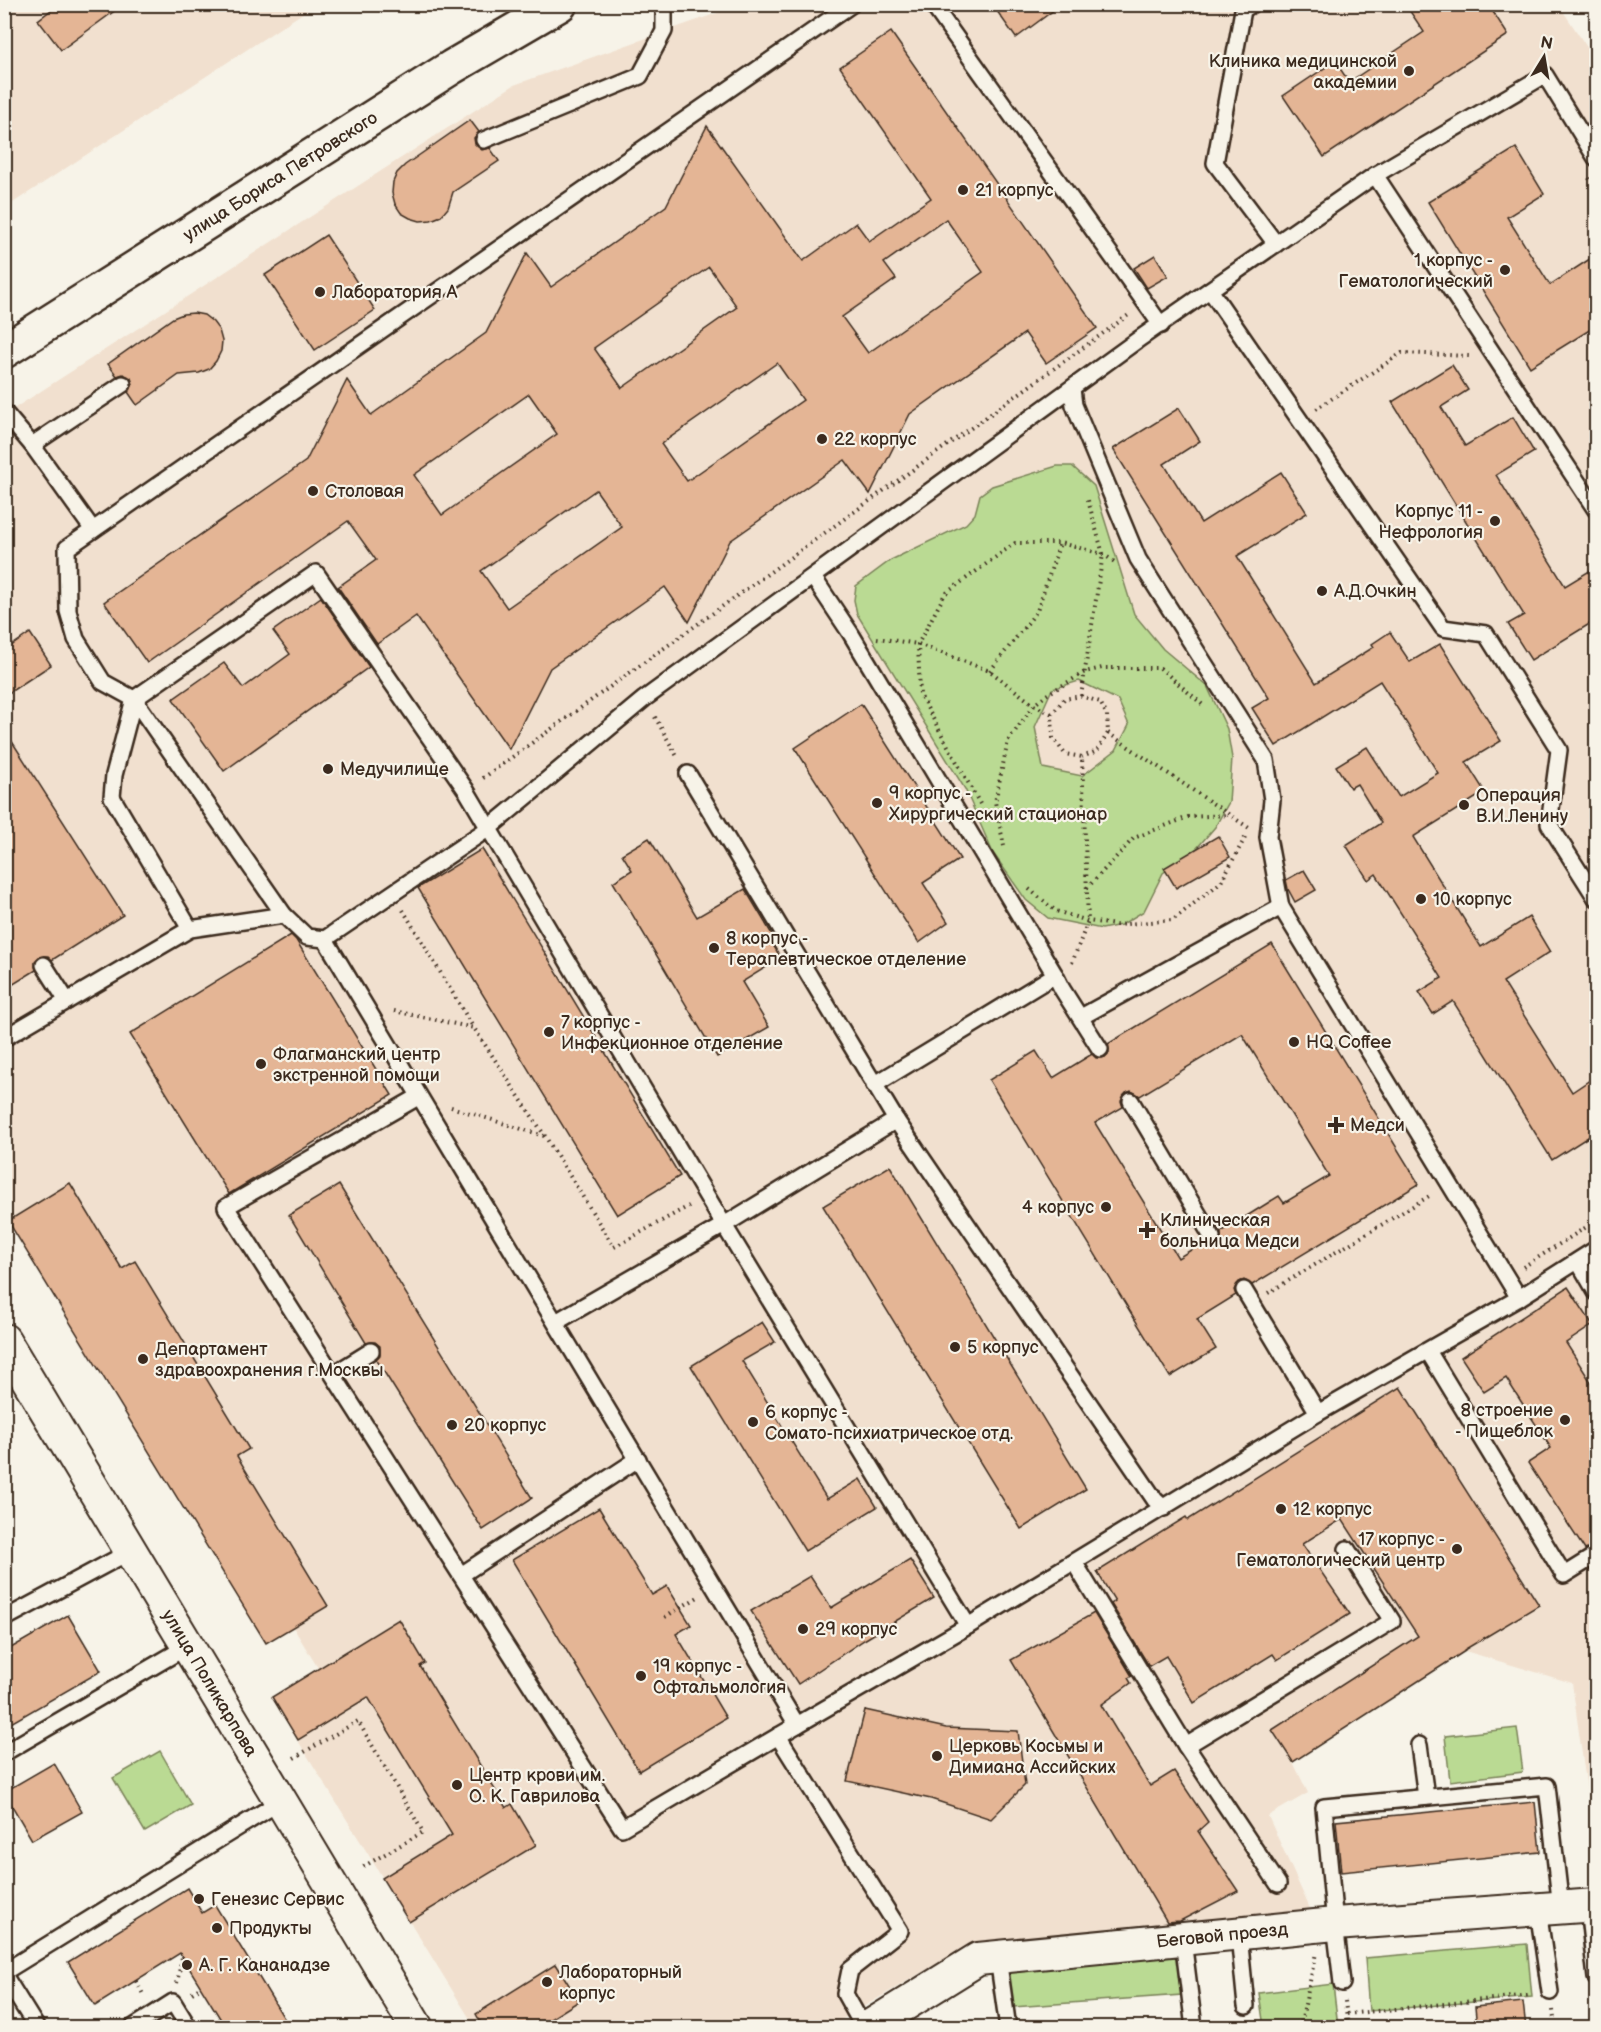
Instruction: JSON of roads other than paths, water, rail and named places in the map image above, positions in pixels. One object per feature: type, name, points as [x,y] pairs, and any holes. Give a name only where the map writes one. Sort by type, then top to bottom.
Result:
[{"type":"street","name":"улица Бориса Петровского","points":[[4,351],[452,67],[560,4]]},
{"type":"street","name":"улица Поликарпова","points":[[7,1352],[131,1551],[417,2028]]},
{"type":"street","name":"Беговой проезд","points":[[865,2028],[978,1959],[1335,1924],[1570,1907]]},
{"type":"lane","points":[[484,140],[640,76],[664,32],[664,11],[673,4]]},
{"type":"lane","points":[[852,4],[67,548],[68,611],[76,639],[103,682],[134,699],[284,915],[307,937],[325,939],[489,828],[644,699],[1161,325],[1375,175],[1545,75],[1596,158]]},
{"type":"lane","points":[[932,4],[1161,325]]},
{"type":"lane","points":[[1252,4],[1243,10],[1215,163],[1276,244]]},
{"type":"lane","points":[[1375,175],[1596,510]]},
{"type":"lane","points":[[1210,290],[1443,628],[1486,634],[1559,750],[1550,824],[1596,898]]},
{"type":"lane","points":[[32,445],[123,384]]},
{"type":"lane","points":[[1072,389],[1074,405],[1138,559],[1266,760],[1272,800],[1268,837],[1281,907],[1519,1298]]},
{"type":"lane","points":[[4,412],[32,445],[93,530]]},
{"type":"lane","points":[[190,929],[112,797],[114,775],[134,699],[316,573],[466,790],[720,1228],[968,1626]]},
{"type":"lane","points":[[813,577],[851,634],[1100,1049]]},
{"type":"lane","points":[[688,774],[896,1120],[1155,1500],[1164,1508]]},
{"type":"lane","points":[[1081,1017],[1281,907]]},
{"type":"lane","points":[[4,1038],[190,929],[284,915]]},
{"type":"lane","points":[[325,939],[797,1725]]},
{"type":"lane","points":[[44,965],[67,1001]]},
{"type":"lane","points":[[874,1085],[1058,982]]},
{"type":"lane","points":[[418,1097],[226,1207],[622,1828],[968,1626],[1318,1413],[1519,1298],[1596,1249]]},
{"type":"lane","points":[[1131,1101],[1212,1238]]},
{"type":"lane","points":[[556,1322],[720,1228],[896,1120]]},
{"type":"lane","points":[[1578,1261],[1596,1292]]},
{"type":"lane","points":[[1248,1296],[1318,1413]]},
{"type":"lane","points":[[334,1374],[371,1351]]},
{"type":"lane","points":[[1428,1351],[1564,1575],[1596,1555]]},
{"type":"lane","points":[[461,1575],[638,1459]]},
{"type":"lane","points":[[1186,1746],[1392,1621],[1347,1549]]},
{"type":"lane","points":[[4,1619],[131,1551]]},
{"type":"lane","points":[[1074,1562],[1186,1746],[1278,1884]]},
{"type":"lane","points":[[4,1753],[188,1646]]},
{"type":"lane","points":[[778,1736],[900,1931],[850,1970],[845,1994],[865,2028]]},
{"type":"lane","points":[[1419,1745],[1426,1797]]},
{"type":"lane","points":[[1342,1983],[1324,1807],[1547,1786],[1570,1907],[1550,1992]]},
{"type":"lane","points":[[37,2028],[4,1973],[281,1801]]},
{"type":"lane","points":[[1570,1907],[1589,1916],[1596,1978]]},
{"type":"lane","points":[[1239,1935],[1246,2006]]},
{"type":"lane","points":[[1183,1940],[1194,2028]]},
{"type":"lane","points":[[998,1958],[1008,2028]]},
{"type":"lane","points":[[132,2028],[173,2002],[189,2028]]},
{"type":"place","name":"Клиника медицинской академии","points":[[1409,71]]},
{"type":"place","name":"21 корпус","points":[[963,190]]},
{"type":"place","name":"1 корпус - Гематологический","points":[[1505,270]]},
{"type":"place","name":"Лаборатория А","points":[[320,292]]},
{"type":"place","name":"22 корпус","points":[[822,439]]},
{"type":"place","name":"Столовая","points":[[313,491]]},
{"type":"place","name":"Корпус 11 - Нефрология","points":[[1495,521]]},
{"type":"place","name":"А.Д.Очкин","points":[[1322,591]]},
{"type":"place","name":"Медучилище","points":[[328,769]]},
{"type":"place","name":"9 корпус - Хирургический стационар","points":[[877,803]]},
{"type":"place","name":"Операция В.И.Ленину","points":[[1464,805]]},
{"type":"place","name":"10 корпус","points":[[1421,899]]},
{"type":"place","name":"8 корпус - Терапевтическое отделение","points":[[714,948]]},
{"type":"place","name":"7 корпус - Инфекционное отделение","points":[[549,1032]]},
{"type":"place","name":"HQ Coffee","points":[[1294,1042]]},
{"type":"place","name":"Флагманский центр экстренной помощи","points":[[261,1064]]},
{"type":"place","name":"Медси","points":[[1336,1125]]},
{"type":"place","name":"4 корпус","points":[[1106,1207]]},
{"type":"place","name":"Клиническая больница Медси","points":[[1147,1230]]},
{"type":"place","name":"5 корпус","points":[[955,1347]]},
{"type":"place","name":"Департамент здравоохранения г.Москвы","points":[[143,1359]]},
{"type":"place","name":"8 строение - Пищеблок","points":[[1565,1420]]},
{"type":"place","name":"6 корпус - Сомато-психиатрическое отд.","points":[[753,1422]]},
{"type":"place","name":"20 корпус","points":[[452,1425]]},
{"type":"place","name":"12 корпус","points":[[1281,1509]]},
{"type":"place","name":"17 корпус - Гематологический центр","points":[[1457,1549]]},
{"type":"place","name":"29 корпус","points":[[803,1629]]},
{"type":"place","name":"19 корпус - Офтальмология","points":[[641,1676]]},
{"type":"place","name":"Церковь Косьмы и Димиана Ассийских","points":[[937,1756]]},
{"type":"place","name":"Центр крови им. О. К. Гаврилова","points":[[457,1785]]},
{"type":"place","name":"Генезис Сервис","points":[[199,1899]]},
{"type":"place","name":"Продукты","points":[[217,1928]]},
{"type":"place","name":"А. Г. Кананадзе","points":[[187,1965]]},
{"type":"place","name":"Лабораторный корпус","points":[[547,1982]]}]
